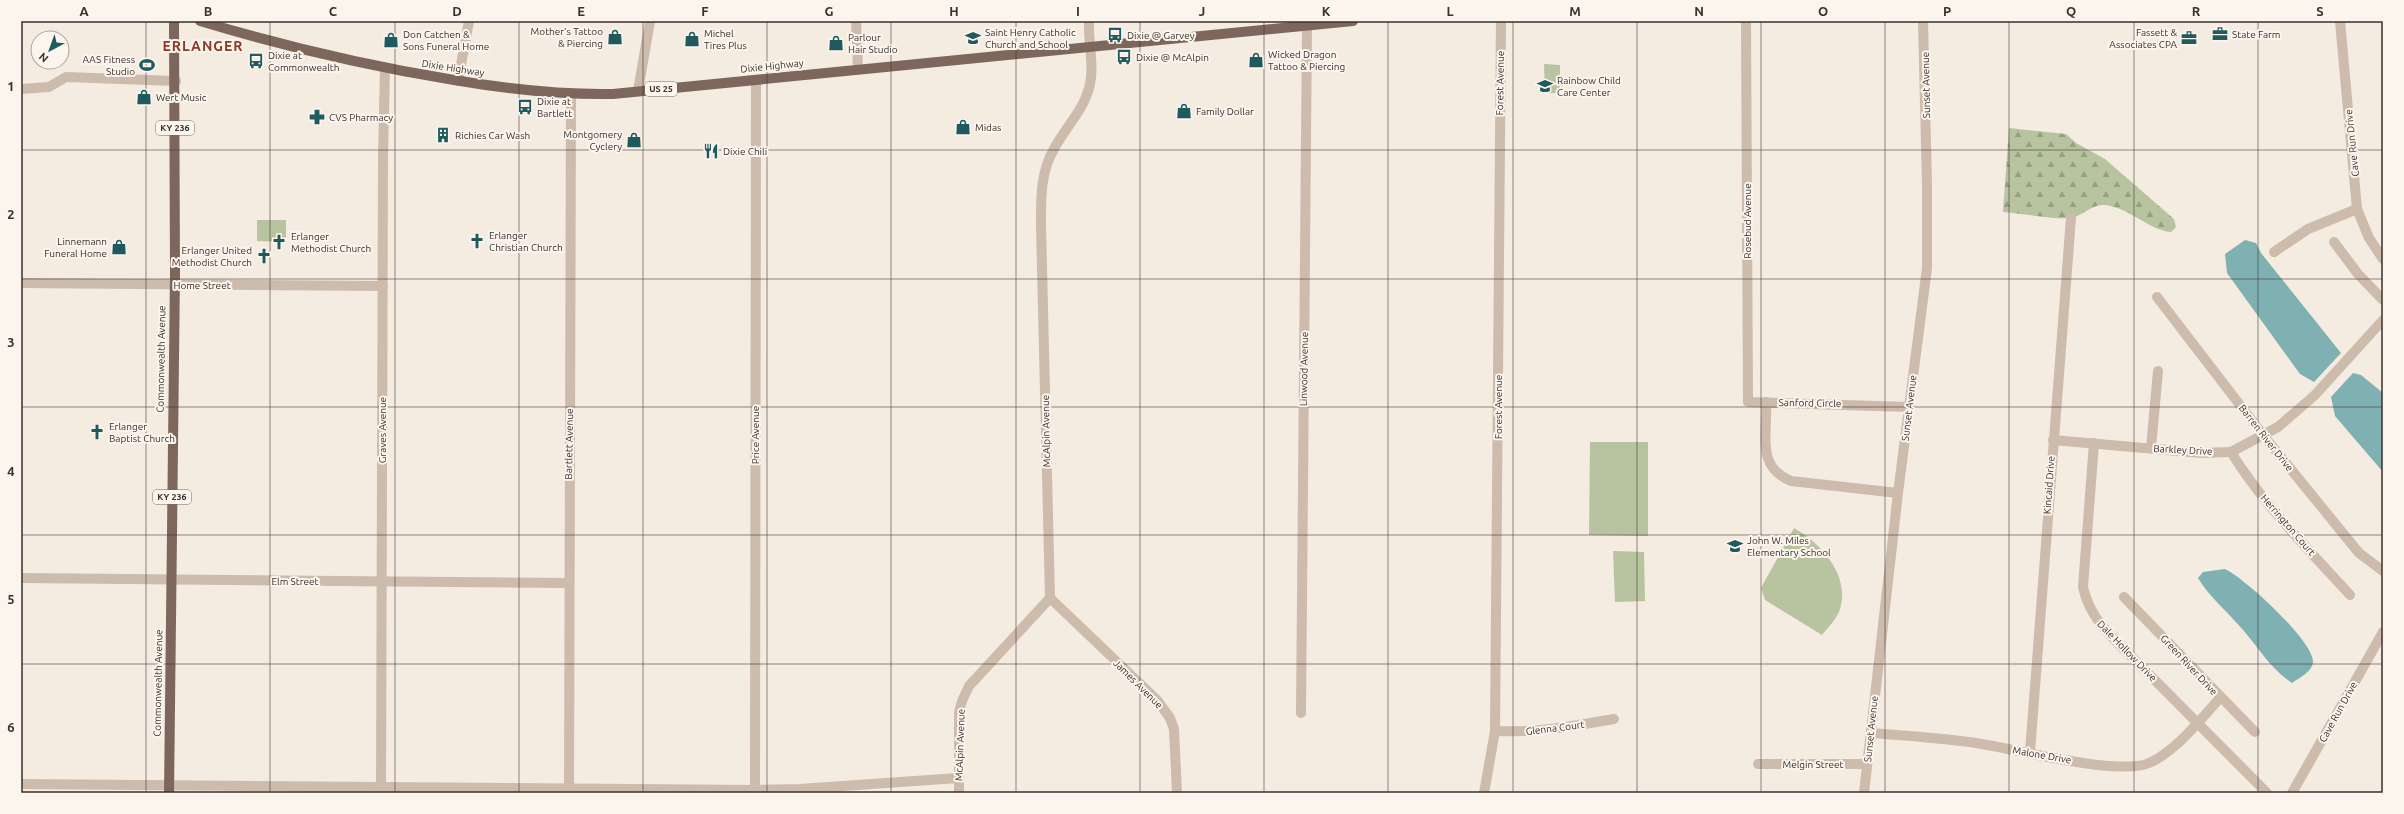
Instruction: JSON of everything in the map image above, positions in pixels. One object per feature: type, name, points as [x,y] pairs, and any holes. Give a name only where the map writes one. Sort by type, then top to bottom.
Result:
[{"type":"main road","name":"Commonwealth Avenue","points":[[169,789],[176,81],[174,21]]},
{"type":"main road","name":"Dixie Highway","points":[[200,21],[258,39],[385,68],[458,81],[534,92],[571,95],[638,91],[1090,47],[1271,25],[1307,25],[1353,21]]},
{"type":"street","points":[[458,81],[469,21]]},
{"type":"street","points":[[638,91],[650,21]]},
{"type":"street","points":[[856,21],[858,69]]},
{"type":"street","name":"McAlpin Avenue","points":[[959,793],[959,712],[964,696],[969,686],[1050,598],[1041,226],[1042,184],[1045,170],[1054,148],[1087,96],[1091,72],[1089,21]]},
{"type":"street","name":"Forest Avenue","points":[[1484,793],[1495,731],[1501,21]]},
{"type":"street","name":"Rosebud Avenue","points":[[1746,21],[1748,402],[1766,402]]},
{"type":"street","name":"Sunset Avenue","points":[[1864,793],[1898,493],[1927,268],[1927,177],[1923,21]]},
{"type":"street","name":"Cave Run Drive","points":[[2340,21],[2357,209],[2369,238],[2383,259]]},
{"type":"street","name":"Linwood Avenue","points":[[1301,713],[1307,25]]},
{"type":"street","name":"Graves Avenue","points":[[381,790],[385,68]]},
{"type":"street","points":[[21,89],[49,87],[66,77],[176,81]]},
{"type":"street","name":"Price Avenue","points":[[755,790],[756,80]]},
{"type":"street","name":"Bartlett Avenue","points":[[569,791],[568,583],[571,95]]},
{"type":"street","points":[[2274,252],[2308,229],[2357,209]]},
{"type":"street","name":"Kincaid Drive","points":[[2030,752],[2071,218]]},
{"type":"street","points":[[2334,242],[2358,274],[2383,300]]},
{"type":"street","name":"Home Street","points":[[21,283],[383,286]]},
{"type":"street","name":"Barren River Drive","points":[[2157,297],[2263,435],[2359,553],[2383,571]]},
{"type":"street","name":"Barkley Drive","points":[[2053,440],[2094,442],[2201,453],[2231,452],[2278,427],[2316,395],[2383,320]]},
{"type":"street","points":[[2151,448],[2158,371]]},
{"type":"street","name":"Sanford Circle","points":[[1898,493],[1791,481],[1776,473],[1769,466],[1766,456],[1766,402],[1909,407]]},
{"type":"street","name":"Dale Hollow Drive","points":[[2094,442],[2083,588],[2087,603],[2093,614],[2106,630],[2267,793]]},
{"type":"street","name":"Herrington Court","points":[[2231,452],[2243,472],[2290,529],[2350,595]]},
{"type":"street","name":"Elm Street","points":[[21,578],[568,583]]},
{"type":"street","name":"Green River Drive","points":[[2124,597],[2220,698],[2255,732]]},
{"type":"street","name":"James Avenue","points":[[1050,598],[1157,700],[1170,718],[1174,729],[1177,793]]},
{"type":"street","name":"Cave Run Drive","points":[[2292,793],[2383,632]]},
{"type":"street","name":"Malone Drive","points":[[1871,733],[1980,744],[2096,765],[2137,767],[2158,759],[2197,723],[2220,698]]},
{"type":"street","name":"Glenna Court","points":[[1495,731],[1519,732],[1564,728],[1614,719]]},
{"type":"street","name":"Melgin Street","points":[[1758,764],[1867,764]]},
{"type":"street","points":[[21,784],[169,789],[569,791],[755,790],[800,789],[958,778]]},
{"type":"green space","points":[[1544,64],[1560,65],[1560,93],[1545,93]]},
{"type":"green space","points":[[2009,128],[2066,134],[2076,143],[2105,159],[2174,219],[2176,227],[2171,232],[2163,230],[2154,227],[2122,210],[2104,205],[2095,206],[2070,218],[2003,212]]},
{"type":"green space","points":[[257,220],[286,220],[286,242],[257,241]]},
{"type":"green space","points":[[1590,442],[1648,442],[1648,536],[1589,535]]},
{"type":"green space","points":[[1794,528],[1815,543],[1824,552],[1838,574],[1842,599],[1839,612],[1822,635],[1765,600],[1761,588]]},
{"type":"green space","points":[[1613,551],[1644,552],[1645,601],[1615,602]]},
{"type":"water","points":[[2245,240],[2256,243],[2261,253],[2341,353],[2314,382],[2300,374],[2227,273],[2225,254]]},
{"type":"water","points":[[2353,373],[2361,375],[2383,393],[2383,472],[2335,416],[2331,397]]},
{"type":"water","points":[[2225,569],[2234,574],[2261,596],[2290,625],[2310,652],[2313,662],[2312,666],[2305,674],[2292,683],[2272,665],[2244,631],[2208,592],[2198,578],[2203,572]]},
{"type":"place","name":"State Farm","points":[[2220,34]]},
{"type":"place","name":"Dixie @ Garvey","points":[[1115,35]]},
{"type":"place","name":"Mother's Tattoo & Piercing","points":[[615,37]]},
{"type":"place","name":"Saint Henry Catholic Church and School","points":[[973,38]]},
{"type":"place","name":"Fassett & Associates CPA","points":[[2189,38]]},
{"type":"place","name":"Michel Tires Plus","points":[[692,39]]},
{"type":"place","name":"Don Catchen & Sons Funeral Home","points":[[391,40]]},
{"type":"place","name":"Parlour Hair Studio","points":[[836,43]]},
{"type":"place","name":"Dixie @ McAlpin","points":[[1124,57]]},
{"type":"place","name":"Wicked Dragon Tattoo & Piercing","points":[[1256,60]]},
{"type":"place","name":"Dixie at Commonwealth","points":[[256,61]]},
{"type":"place","name":"AAS Fitness Studio","points":[[147,65]]},
{"type":"place","name":"Rainbow Child Care Center","points":[[1545,86]]},
{"type":"place","name":"Wert Music","points":[[144,97]]},
{"type":"place","name":"Dixie at Bartlett","points":[[525,107]]},
{"type":"place","name":"Family Dollar","points":[[1184,111]]},
{"type":"place","name":"CVS Pharmacy","points":[[317,117]]},
{"type":"place","name":"Midas","points":[[963,127]]},
{"type":"place","name":"Richies Car Wash","points":[[443,135]]},
{"type":"place","name":"Montgomery Cyclery","points":[[634,140]]},
{"type":"place","name":"Dixie Chili","points":[[711,151]]},
{"type":"place","name":"Erlanger Christian Church","points":[[477,241]]},
{"type":"place","name":"Erlanger Methodist Church","points":[[279,242]]},
{"type":"place","name":"Linnemann Funeral Home","points":[[119,247]]},
{"type":"place","name":"Erlanger United Methodist Church","points":[[264,256]]},
{"type":"place","name":"Erlanger Baptist Church","points":[[97,432]]},
{"type":"place","name":"John W. Miles Elementary School","points":[[1735,546]]},
{"type":"district","name":"ERLANGER","points":[[203,46]]}]
